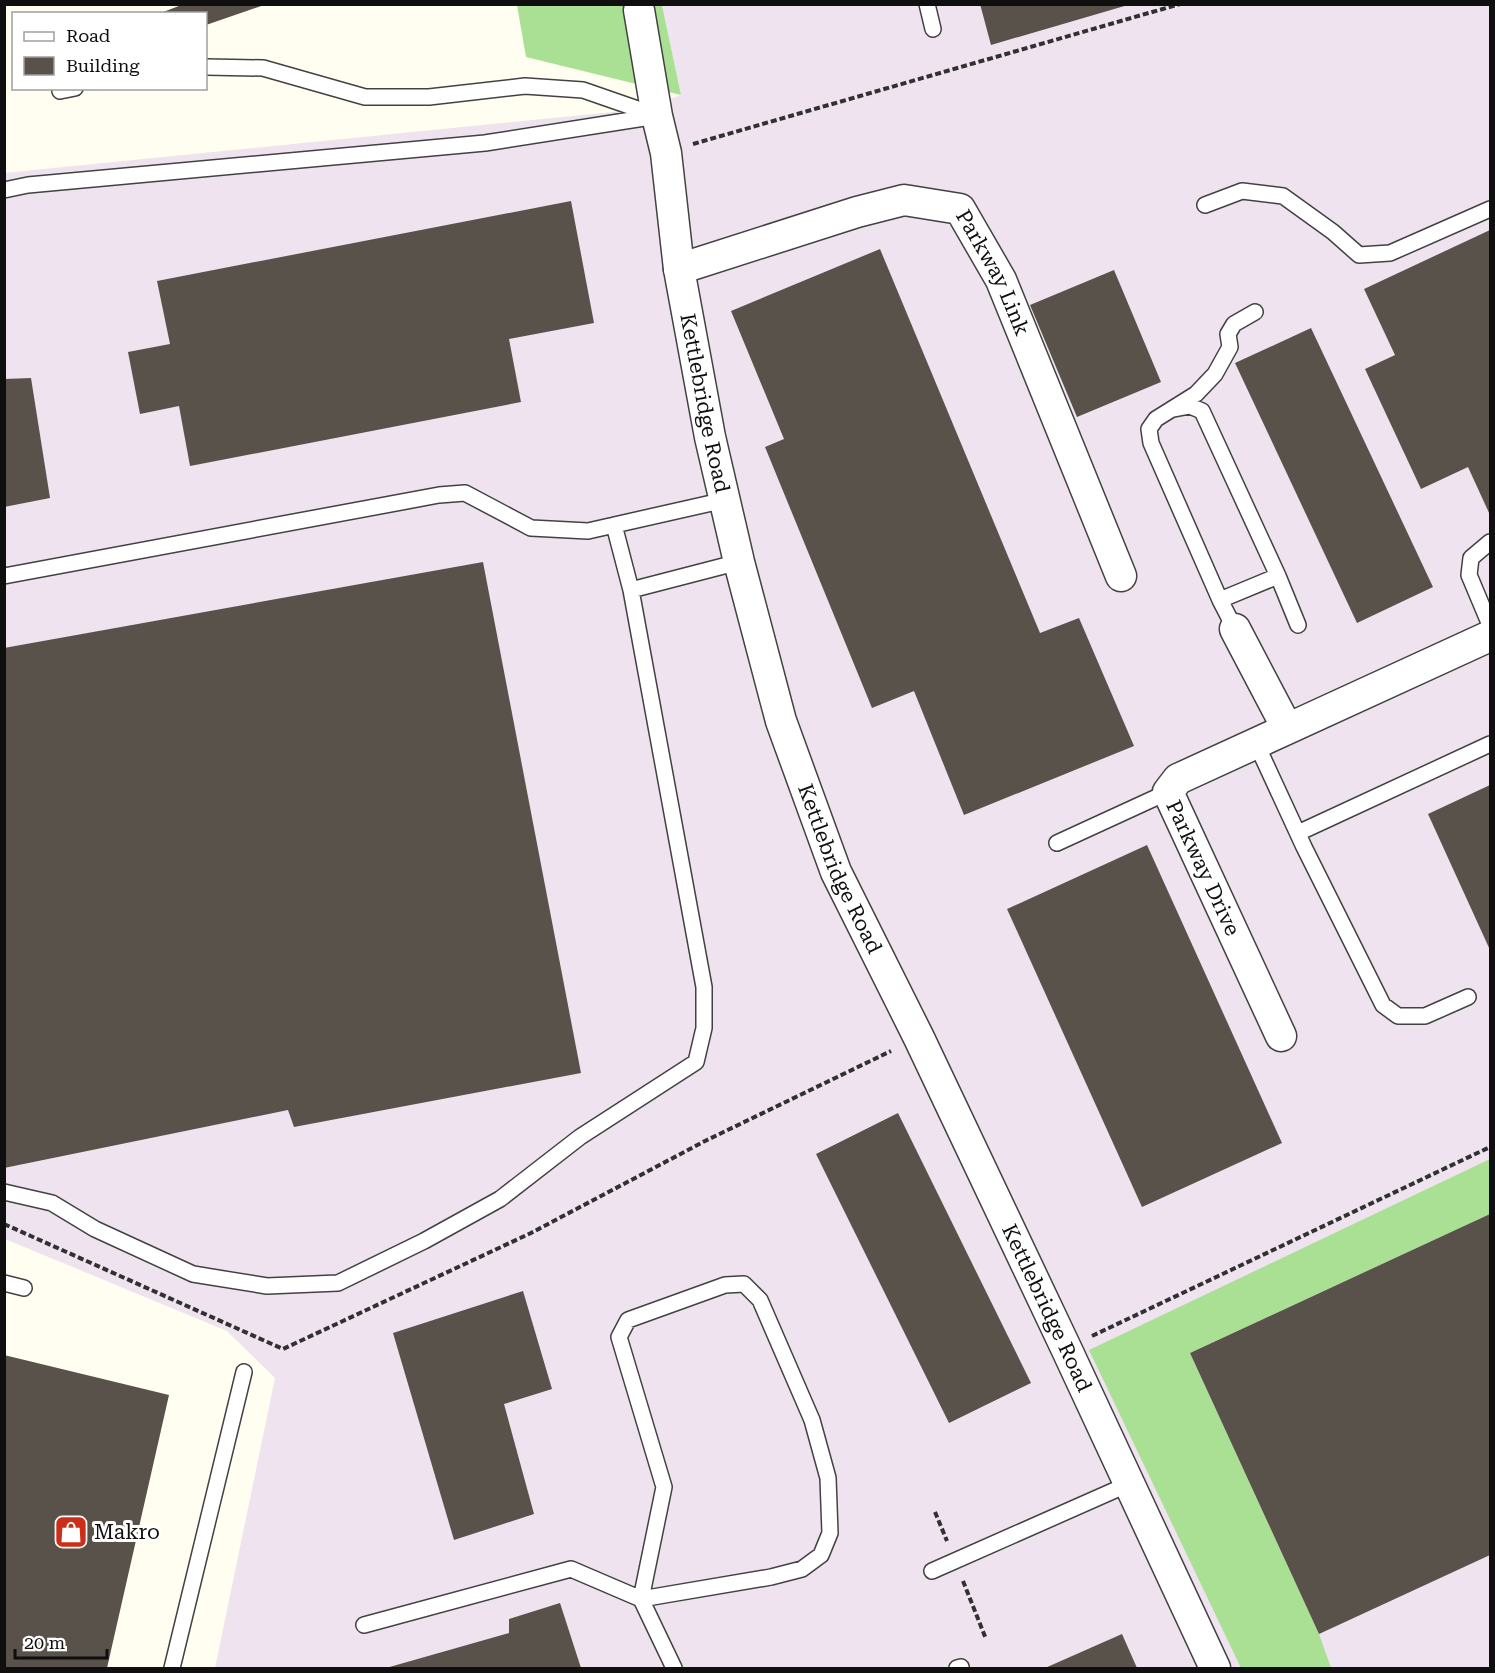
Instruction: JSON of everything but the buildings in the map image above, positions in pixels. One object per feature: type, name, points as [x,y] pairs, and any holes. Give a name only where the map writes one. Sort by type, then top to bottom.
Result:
[{"type":"street","name":"Kettlebridge Road","points":[[639,10],[657,116],[666,153],[679,269],[710,437],[739,562],[781,721],[836,872],[919,1038],[1131,1483],[1215,1668]]},
{"type":"street","name":"Parkway Link","points":[[679,269],[857,212],[904,200],[960,209],[1001,280],[1121,576]]},
{"type":"street","points":[[1235,629],[1287,729]]},
{"type":"street","name":"Parkway Drive","points":[[1281,1036],[1168,792],[1178,779],[1491,636]]},
{"type":"lane","points":[[927,4],[933,29]]},
{"type":"lane","points":[[207,67],[263,68],[365,97],[429,97],[525,86],[583,90],[657,116]]},
{"type":"lane","points":[[60,91],[65,90]]},
{"type":"lane","points":[[4,190],[28,185],[485,143],[657,116]]},
{"type":"lane","points":[[1205,205],[1242,191],[1283,196],[1333,232],[1359,255],[1390,253],[1491,208]]},
{"type":"lane","points":[[1235,629],[1151,443],[1149,429],[1156,419],[1196,394],[1215,374],[1230,347],[1228,334],[1234,324],[1255,312]]},
{"type":"lane","points":[[1171,410],[1190,406],[1202,411],[1299,625]]},
{"type":"lane","points":[[4,576],[448,494],[465,493],[531,528],[588,531],[725,500]]},
{"type":"lane","points":[[4,1192],[52,1203],[95,1229],[193,1274],[267,1286],[338,1283],[423,1241],[500,1199],[580,1137],[696,1062],[704,1028],[704,987],[631,590],[614,525]]},
{"type":"lane","points":[[1491,542],[1472,558],[1469,575],[1491,625]]},
{"type":"lane","points":[[631,590],[739,562]]},
{"type":"lane","points":[[1220,600],[1278,576]]},
{"type":"lane","points":[[1256,743],[1383,1005],[1398,1016],[1425,1016],[1468,997]]},
{"type":"lane","points":[[1298,833],[1491,744]]},
{"type":"lane","points":[[1057,843],[1168,792]]},
{"type":"lane","points":[[4,1283],[24,1288]]},
{"type":"lane","points":[[364,1624],[572,1569],[640,1599],[771,1577],[802,1569],[821,1555],[830,1533],[828,1478],[812,1420],[760,1300],[744,1284],[725,1285],[628,1320],[618,1337],[664,1487],[640,1599],[674,1668]]},
{"type":"lane","points":[[172,1668],[244,1372]]},
{"type":"lane","points":[[932,1570],[1131,1483]]},
{"type":"path","points":[[666,153],[690,144],[1180,4]]},
{"type":"path","points":[[1066,1348],[1491,1147]]},
{"type":"shaded area","points":[[662,5],[1490,5],[1490,1668],[215,1668],[275,1378],[227,1331],[5,1239],[4,173],[643,109],[681,95]]},
{"type":"green space","points":[[517,5],[662,5],[681,95],[526,57]]},
{"type":"green space","points":[[1490,1159],[1490,1214],[1190,1353],[1319,1634],[1331,1668],[1241,1668],[1089,1350]]},
{"type":"place","name":"Makro","points":[[71,1532]]}]
